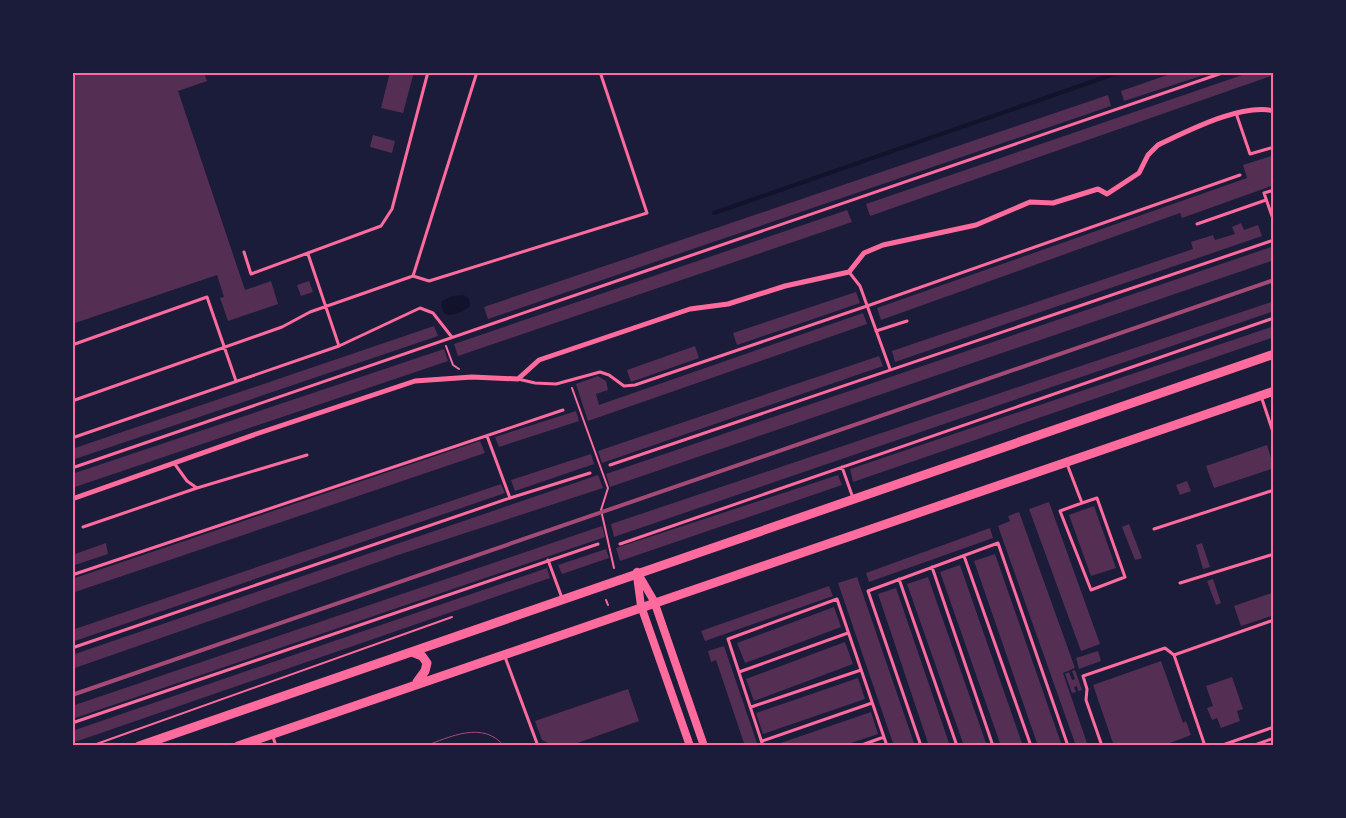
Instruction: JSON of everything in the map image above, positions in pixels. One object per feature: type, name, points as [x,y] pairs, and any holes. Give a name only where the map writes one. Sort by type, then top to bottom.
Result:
[{"type":"main road","points":[[139,746],[637,572],[1274,354]]},
{"type":"main road","points":[[238,746],[654,601],[1274,391]]},
{"type":"main road","points":[[412,652],[422,656],[427,663],[425,671],[417,683]]},
{"type":"street","points":[[72,499],[415,381],[472,377],[518,379],[539,360],[682,311],[728,304],[785,286],[849,272],[864,252],[883,245],[976,226],[1030,202],[1053,203],[1098,189],[1108,194],[1139,173],[1148,154],[1158,145],[1236,113],[1260,108],[1274,111]]},
{"type":"street","points":[[637,572],[654,601],[704,746]]},
{"type":"street","points":[[637,572],[641,606],[690,746]]},
{"type":"lane","points":[[244,252],[252,274],[381,226],[392,209],[428,72]]},
{"type":"lane","points":[[413,276],[478,72]]},
{"type":"lane","points":[[72,401],[225,348],[282,327],[310,312],[413,276],[429,281],[647,213],[600,72]]},
{"type":"lane","points":[[72,468],[450,336],[865,197],[1225,72]]},
{"type":"lane","points":[[1236,113],[1250,154],[1274,147]]},
{"type":"lane","points":[[518,379],[535,383],[556,384],[600,372],[609,374],[624,386],[635,385],[1240,175]]},
{"type":"lane","points":[[1274,190],[1264,194],[1274,222]]},
{"type":"lane","points":[[1197,224],[1266,200]]},
{"type":"lane","points":[[610,465],[1274,240]]},
{"type":"lane","points":[[308,254],[339,346]]},
{"type":"lane","points":[[849,272],[860,286],[890,369]]},
{"type":"lane","points":[[72,345],[207,297],[236,381]]},
{"type":"lane","points":[[72,438],[339,346],[420,308],[434,313],[450,336]]},
{"type":"lane","points":[[620,544],[1274,318]]},
{"type":"lane","points":[[876,331],[907,321]]},
{"type":"lane","points":[[1261,395],[1274,434]]},
{"type":"lane","points":[[72,575],[563,410]]},
{"type":"lane","points":[[487,436],[510,498]]},
{"type":"lane","points":[[83,527],[197,488],[308,455]]},
{"type":"lane","points":[[1066,461],[1082,503]]},
{"type":"lane","points":[[174,463],[187,480],[197,488]]},
{"type":"lane","points":[[842,467],[853,498]]},
{"type":"lane","points":[[72,648],[510,498],[590,473]]},
{"type":"lane","points":[[1154,529],[1274,490]]},
{"type":"lane","points":[[1097,498],[1125,577],[1090,590],[1060,511],[1082,503],[1097,498]]},
{"type":"lane","points":[[72,723],[598,544]]},
{"type":"lane","points":[[921,746],[868,590],[998,544],[1068,746]]},
{"type":"lane","points":[[1180,583],[1274,554]]},
{"type":"lane","points":[[964,556],[1031,746]]},
{"type":"lane","points":[[548,560],[562,598]]},
{"type":"lane","points":[[932,568],[993,746]]},
{"type":"lane","points":[[899,579],[957,746]]},
{"type":"lane","points":[[763,746],[728,639],[837,599],[887,746]]},
{"type":"lane","points":[[1174,655],[1274,620]]},
{"type":"lane","points":[[739,672],[848,632]]},
{"type":"lane","points":[[1102,746],[1086,700],[1087,689],[1083,676],[1165,648],[1174,655],[1204,746]]},
{"type":"lane","points":[[504,653],[538,746]]},
{"type":"lane","points":[[750,707],[861,670]]},
{"type":"lane","points":[[762,741],[872,703]]},
{"type":"lane","points":[[1220,746],[1274,727]]},
{"type":"lane","points":[[272,734],[276,746]]},
{"type":"lane","points":[[859,746],[884,737]]},
{"type":"lane","points":[[1252,746],[1274,738]]},
{"type":"path","points":[[443,339],[453,365],[472,377]]},
{"type":"path","points":[[606,600],[608,605]]},
{"type":"path","points":[[91,746],[452,617]]},
{"type":"shaded area","points":[[464,295],[469,299],[470,306],[456,314],[451,315],[444,312],[442,301],[453,296]]},
{"type":"building","points":[[72,72],[204,72],[207,81],[178,91],[245,290],[271,281],[278,304],[228,321],[220,298],[224,297],[217,275],[72,324]]},
{"type":"building","points":[[390,72],[414,72],[403,113],[381,108]]},
{"type":"building","points":[[1176,72],[1210,73],[1124,101],[1121,91]]},
{"type":"building","points":[[1251,72],[1270,72],[1271,76],[870,216],[866,204]]},
{"type":"building","points":[[1108,95],[1111,106],[488,319],[484,307]]},
{"type":"building","points":[[373,135],[395,141],[392,153],[370,147]]},
{"type":"building","points":[[1274,155],[1274,185],[1182,218],[1180,213],[881,320],[877,308],[1247,178],[1243,165]]},
{"type":"building","points":[[847,210],[852,222],[458,356],[454,344]]},
{"type":"building","points":[[1241,223],[1244,230],[1258,225],[1262,236],[895,362],[892,351],[1193,249],[1191,242],[1213,235],[1215,240],[1235,234],[1232,227]]},
{"type":"building","points":[[1274,246],[1274,260],[610,487],[606,474]]},
{"type":"building","points":[[309,281],[313,292],[301,296],[297,285]]},
{"type":"building","points":[[856,292],[860,303],[737,345],[733,333]]},
{"type":"building","points":[[1274,301],[1274,311],[614,537],[611,524]]},
{"type":"building","points":[[863,313],[867,324],[588,421],[576,384],[598,376],[606,381],[608,390],[596,394],[599,405]]},
{"type":"building","points":[[434,326],[438,336],[72,460],[72,449]]},
{"type":"building","points":[[1274,326],[1274,337],[853,482],[850,469]]},
{"type":"building","points":[[695,346],[699,358],[631,382],[627,370]]},
{"type":"building","points":[[444,349],[448,361],[72,488],[72,474]]},
{"type":"building","points":[[879,356],[883,366],[602,463],[598,451]]},
{"type":"building","points":[[576,411],[579,421],[499,447],[495,437]]},
{"type":"building","points":[[480,441],[485,453],[72,593],[72,579]]},
{"type":"building","points":[[1267,445],[1274,468],[1214,488],[1206,466]]},
{"type":"building","points":[[591,454],[594,464],[515,491],[511,480]]},
{"type":"building","points":[[598,475],[603,488],[398,555],[72,669],[72,655]]},
{"type":"building","points":[[838,475],[842,485],[620,561],[616,548]]},
{"type":"building","points":[[1187,481],[1191,491],[1180,495],[1176,485]]},
{"type":"building","points":[[501,484],[505,493],[72,642],[72,630]]},
{"type":"building","points":[[1049,502],[1100,644],[1081,651],[1029,509]]},
{"type":"building","points":[[1094,506],[1116,568],[1091,576],[1069,515]]},
{"type":"building","points":[[1019,512],[1075,668],[1063,673],[1088,746],[1076,746],[998,526],[1010,521],[1008,516]]},
{"type":"building","points":[[1129,524],[1142,558],[1135,560],[1122,527]]},
{"type":"building","points":[[602,526],[605,537],[72,719],[72,706]]},
{"type":"building","points":[[990,528],[993,538],[869,582],[866,573]]},
{"type":"building","points":[[106,543],[108,554],[72,566],[72,555]]},
{"type":"building","points":[[1202,543],[1210,567],[1203,569],[1196,545]]},
{"type":"building","points":[[606,549],[609,558],[562,574],[558,565]]},
{"type":"building","points":[[995,554],[1062,746],[1038,746],[974,561]]},
{"type":"building","points":[[960,565],[1023,746],[1001,746],[940,572]]},
{"type":"building","points":[[547,568],[550,578],[72,743],[72,731]]},
{"type":"building","points":[[857,577],[915,746],[894,746],[838,583]]},
{"type":"building","points":[[928,577],[987,746],[964,746],[907,584]]},
{"type":"building","points":[[1213,579],[1221,603],[1216,605],[1207,581]]},
{"type":"building","points":[[829,586],[833,596],[705,641],[701,631]]},
{"type":"building","points":[[896,588],[950,746],[929,746],[878,594]]},
{"type":"building","points":[[1274,592],[1274,615],[1241,626],[1234,606]]},
{"type":"building","points":[[834,607],[841,627],[745,663],[737,643]]},
{"type":"building","points":[[845,642],[853,664],[754,701],[746,679]]},
{"type":"building","points":[[724,646],[758,746],[745,746],[716,660],[711,662],[708,651]]},
{"type":"building","points":[[1098,651],[1101,661],[1079,669],[1076,658]]},
{"type":"building","points":[[1161,661],[1183,723],[1186,721],[1191,735],[1162,746],[1114,746],[1093,685]]},
{"type":"building","points":[[1075,670],[1082,690],[1078,691],[1077,686],[1074,687],[1076,692],[1072,693],[1065,674],[1069,672],[1072,680],[1075,679],[1072,671]]},
{"type":"building","points":[[1232,677],[1243,709],[1237,711],[1240,721],[1221,728],[1217,718],[1212,720],[1207,708],[1213,706],[1206,686]]},
{"type":"building","points":[[858,678],[865,699],[763,734],[756,713]]},
{"type":"building","points":[[628,689],[639,721],[569,746],[554,746],[542,740],[535,721]]},
{"type":"building","points":[[871,712],[878,734],[842,746],[772,746]]},
{"type":"waterway","points":[[714,213],[1120,72]]},
{"type":"tram line","points":[[425,746],[455,735],[476,732],[496,738],[504,746]]},
{"type":"railway","points":[[72,695],[1274,280]]}]
